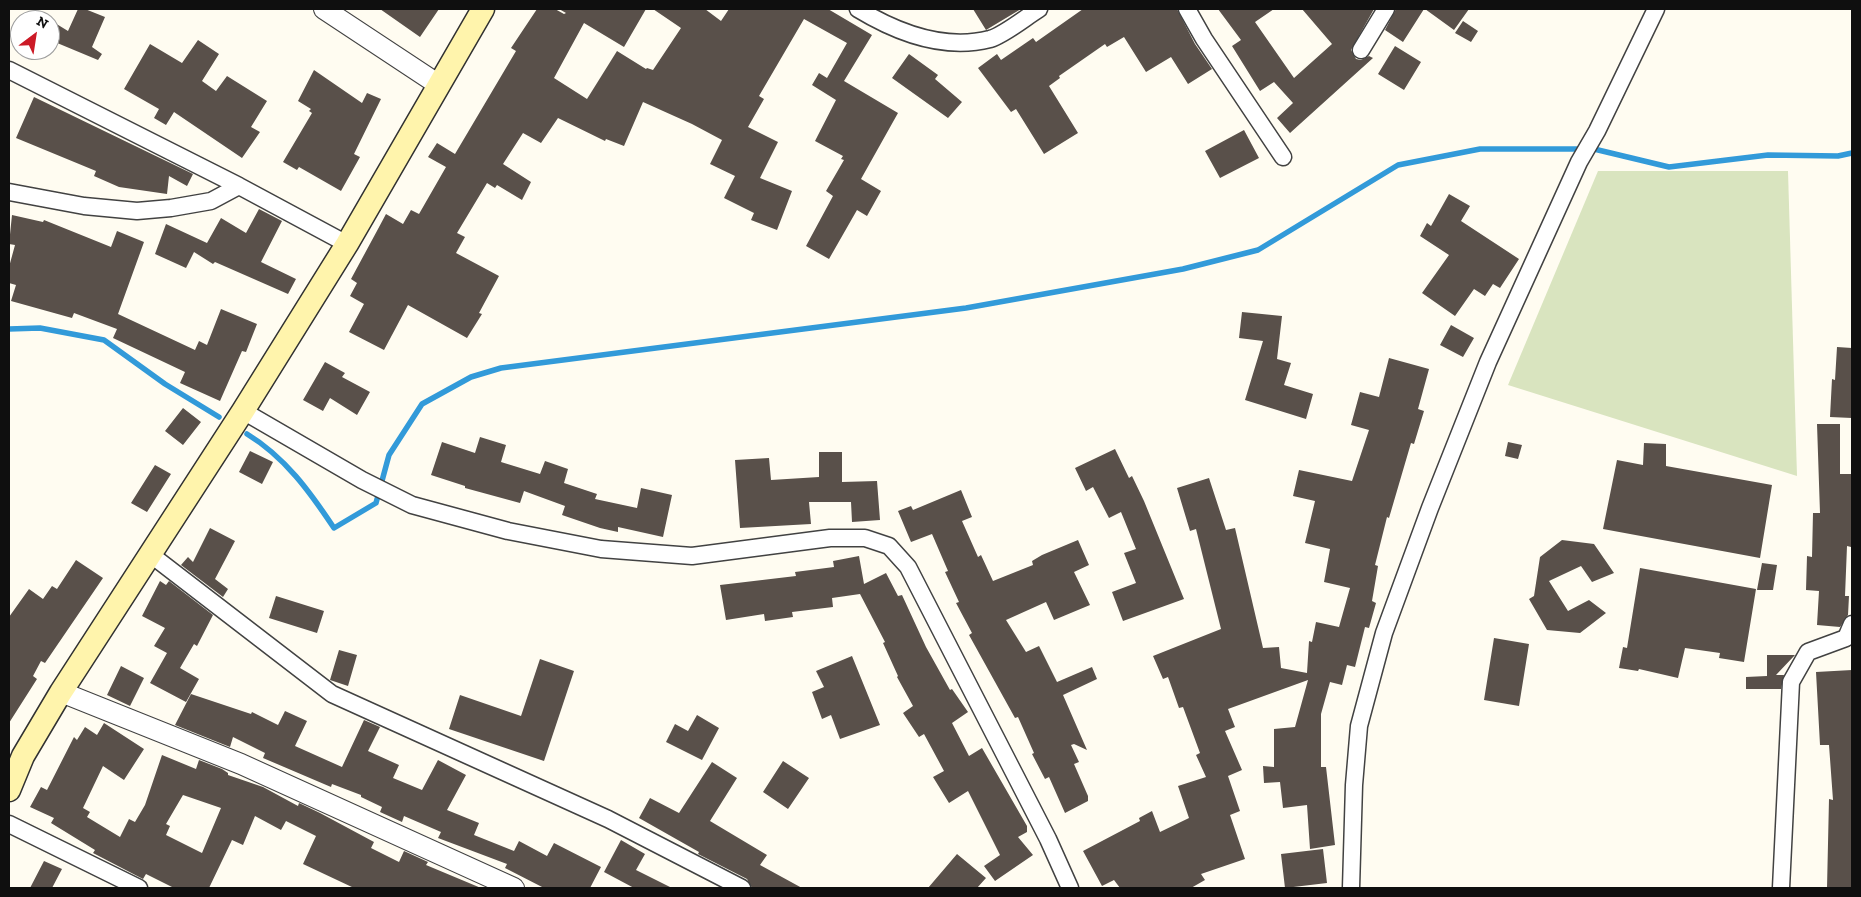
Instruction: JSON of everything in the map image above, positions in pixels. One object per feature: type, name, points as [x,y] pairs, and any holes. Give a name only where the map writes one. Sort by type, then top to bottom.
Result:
[{"type":"main road","points":[[9,790],[23,756],[61,692],[243,411],[347,244],[482,9]]},
{"type":"street","points":[[324,9],[438,85]]},
{"type":"street","points":[[858,9],[888,27],[932,40],[960,43],[991,39],[1039,9]]},
{"type":"street","points":[[1187,9],[1204,39],[1283,157]]},
{"type":"street","points":[[1360,50],[1386,9]]},
{"type":"street","points":[[1351,888],[1358,726],[1384,633],[1430,508],[1488,362],[1579,162],[1597,131],[1656,9]]},
{"type":"street","points":[[9,70],[239,186],[347,244]]},
{"type":"street","points":[[9,192],[84,206],[138,211],[212,201],[239,186]]},
{"type":"street","points":[[243,411],[362,480],[412,505],[508,531],[601,549],[692,556],[830,538],[865,538],[889,546],[908,568],[1048,839],[1070,888]]},
{"type":"street","points":[[150,554],[332,694],[608,819],[742,888]]},
{"type":"street","points":[[1782,888],[1791,682],[1808,652],[1846,638],[1852,624]]},
{"type":"street","points":[[61,692],[241,764],[514,888]]},
{"type":"street","points":[[9,824],[139,888]]},
{"type":"green space","points":[[1598,171],[1788,171],[1797,476],[1508,385]]},
{"type":"building","points":[[78,9],[85,9],[105,17],[92,47],[102,54],[98,60],[60,44],[60,26],[68,31]]},
{"type":"building","points":[[380,9],[439,9],[420,37]]},
{"type":"building","points":[[537,9],[555,9],[564,14],[566,13],[559,9],[646,9],[624,47],[584,23],[554,78],[587,99],[617,51],[646,69],[653,70],[681,28],[653,9],[705,9],[721,21],[729,9],[828,9],[872,35],[844,81],[898,113],[861,179],[881,191],[867,216],[857,210],[829,259],[806,246],[833,196],[826,191],[844,160],[841,159],[843,156],[815,141],[836,100],[812,85],[819,73],[827,78],[847,43],[804,19],[759,96],[764,99],[748,127],[778,142],[760,178],[792,191],[777,230],[751,220],[754,213],[724,198],[735,176],[710,164],[722,140],[692,124],[643,102],[624,146],[606,139],[605,141],[558,118],[541,143],[523,133],[503,164],[531,182],[522,200],[497,185],[495,188],[487,183],[457,233],[465,237],[456,253],[499,276],[479,313],[482,314],[467,338],[408,305],[384,350],[349,332],[364,304],[350,296],[357,283],[351,279],[386,214],[403,224],[411,210],[419,214],[446,167],[428,157],[437,143],[455,154],[516,51],[511,48]]},
{"type":"building","points":[[973,9],[1021,9],[986,30]]},
{"type":"building","points":[[1083,9],[1177,9],[1195,44],[1212,69],[1188,84],[1171,57],[1146,72],[1124,37],[1107,47],[1105,44],[1059,76],[1060,78],[1049,86],[1078,133],[1044,154],[1016,109],[1011,112],[978,68],[997,54],[1001,60],[1033,38],[1036,42]]},
{"type":"building","points":[[1218,9],[1274,9],[1255,22],[1294,78],[1332,44],[1302,9],[1374,9],[1351,50],[1356,59],[1361,60],[1369,56],[1373,58],[1290,133],[1277,118],[1293,103],[1274,82],[1260,91],[1232,46],[1241,40]]},
{"type":"building","points":[[1396,9],[1424,9],[1403,42],[1385,30]]},
{"type":"building","points":[[1425,9],[1469,9],[1454,30]]},
{"type":"building","points":[[1463,21],[1478,31],[1471,42],[1455,33]]},
{"type":"building","points":[[198,40],[219,54],[202,81],[216,91],[227,76],[267,101],[251,127],[260,132],[242,158],[174,112],[166,125],[154,118],[159,109],[124,89],[150,44],[182,63]]},
{"type":"building","points":[[1395,46],[1421,62],[1404,90],[1378,74]]},
{"type":"building","points":[[909,54],[938,75],[935,79],[962,102],[948,118],[892,78]]},
{"type":"building","points":[[314,70],[362,103],[367,93],[381,99],[354,154],[360,157],[341,191],[299,167],[297,170],[283,162],[312,113],[309,111],[311,109],[298,101]]},
{"type":"building","points":[[34,97],[193,174],[187,186],[169,176],[167,194],[119,187],[94,176],[96,171],[16,138]]},
{"type":"building","points":[[1244,130],[1259,158],[1220,178],[1205,151]]},
{"type":"building","points":[[1449,194],[1470,206],[1461,221],[1519,259],[1500,288],[1493,284],[1485,296],[1474,289],[1455,316],[1422,293],[1449,255],[1420,236],[1427,223],[1431,226]]},
{"type":"building","points":[[259,209],[282,221],[261,262],[296,279],[288,294],[215,262],[213,264],[194,252],[186,268],[155,254],[166,224],[207,243],[221,218],[246,233]]},
{"type":"building","points":[[12,215],[43,222],[44,220],[111,247],[117,231],[144,242],[118,314],[195,350],[199,341],[207,345],[221,309],[257,324],[246,352],[242,351],[220,401],[180,383],[185,372],[113,338],[117,329],[74,313],[72,318],[11,301],[16,285],[9,283],[9,267],[15,245],[9,244]]},
{"type":"building","points":[[1242,312],[1282,316],[1277,359],[1291,363],[1284,385],[1313,394],[1306,419],[1245,400],[1263,341],[1239,338]]},
{"type":"building","points":[[1451,325],[1474,338],[1463,357],[1440,345]]},
{"type":"building","points":[[1837,347],[1852,348],[1852,418],[1830,417],[1832,379],[1835,380]]},
{"type":"building","points":[[1389,358],[1429,369],[1418,409],[1424,411],[1414,444],[1411,443],[1389,518],[1387,517],[1375,565],[1378,566],[1372,601],[1376,603],[1369,628],[1365,627],[1355,667],[1347,665],[1342,685],[1330,682],[1321,714],[1321,767],[1326,767],[1335,845],[1310,849],[1307,805],[1283,808],[1280,782],[1264,783],[1263,766],[1274,767],[1274,729],[1295,727],[1308,680],[1228,709],[1235,727],[1225,731],[1242,770],[1228,776],[1240,811],[1230,815],[1245,859],[1201,874],[1205,880],[1191,888],[1120,888],[1114,880],[1102,886],[1083,851],[1140,821],[1139,818],[1152,811],[1160,832],[1189,818],[1178,786],[1206,777],[1196,755],[1200,753],[1183,707],[1179,708],[1168,677],[1163,679],[1153,656],[1221,629],[1196,529],[1190,531],[1177,488],[1209,478],[1226,530],[1235,528],[1263,648],[1279,647],[1281,668],[1307,673],[1309,641],[1312,642],[1316,622],[1339,627],[1350,588],[1324,582],[1330,549],[1305,543],[1315,501],[1293,496],[1299,470],[1352,481],[1369,430],[1351,425],[1360,392],[1379,397]]},
{"type":"building","points":[[325,362],[345,373],[342,377],[370,392],[357,415],[330,398],[323,411],[303,400]]},
{"type":"building","points":[[183,408],[201,422],[183,445],[165,431]]},
{"type":"building","points":[[1817,424],[1840,424],[1840,474],[1852,474],[1851,547],[1847,546],[1845,596],[1849,596],[1848,615],[1840,627],[1817,625],[1819,591],[1806,590],[1807,556],[1812,557],[1813,513],[1820,513]]},
{"type":"building","points":[[480,437],[506,445],[501,462],[540,474],[545,461],[568,469],[564,483],[597,494],[595,499],[637,508],[641,488],[672,495],[663,537],[618,527],[618,532],[600,528],[562,515],[565,506],[524,491],[520,503],[465,488],[465,486],[431,475],[442,442],[475,453]]},
{"type":"building","points":[[1508,442],[1522,445],[1518,459],[1505,456]]},
{"type":"building","points":[[1644,443],[1666,444],[1666,466],[1772,485],[1760,558],[1603,529],[1617,460],[1643,465]]},
{"type":"building","points":[[1115,449],[1129,478],[1132,476],[1144,501],[1184,599],[1123,621],[1112,592],[1136,583],[1124,553],[1136,549],[1121,512],[1109,518],[1093,487],[1086,491],[1075,468]]},
{"type":"building","points":[[250,451],[273,462],[262,484],[239,472]]},
{"type":"building","points":[[819,452],[842,452],[842,482],[877,481],[880,520],[852,522],[851,502],[809,502],[811,524],[740,528],[735,460],[769,458],[771,480],[819,477]]},
{"type":"building","points":[[155,465],[171,474],[147,512],[131,503]]},
{"type":"building","points":[[961,490],[972,517],[962,521],[978,557],[981,555],[993,581],[1033,565],[1032,561],[1042,555],[1078,540],[1089,565],[1074,572],[1090,605],[1054,620],[1046,602],[1006,620],[1026,652],[1039,646],[1057,682],[1092,667],[1097,679],[1063,695],[1087,750],[1074,744],[1071,745],[1079,762],[1074,764],[1088,796],[1088,801],[1065,813],[1049,777],[1045,779],[1032,754],[1034,753],[1018,717],[1015,718],[969,635],[972,633],[956,603],[959,602],[945,572],[948,571],[932,534],[911,542],[898,511],[911,506],[913,510]]},
{"type":"building","points":[[210,528],[235,541],[215,579],[228,589],[223,597],[181,565],[188,557],[193,562]]},
{"type":"building","points":[[1562,540],[1594,544],[1614,573],[1592,582],[1581,566],[1549,581],[1568,611],[1589,600],[1606,613],[1580,633],[1547,630],[1529,599],[1534,596],[1540,557]]},
{"type":"building","points":[[859,556],[864,584],[886,573],[898,596],[902,595],[926,647],[950,690],[952,689],[968,712],[952,723],[969,756],[982,748],[1027,826],[1027,832],[1018,837],[1033,855],[995,881],[984,866],[1000,855],[968,791],[949,803],[933,777],[944,771],[924,734],[919,737],[903,713],[913,706],[897,677],[883,643],[885,642],[860,594],[832,598],[833,607],[792,612],[793,617],[765,621],[764,614],[726,620],[720,585],[796,576],[795,572],[834,567],[833,561]]},
{"type":"building","points":[[76,560],[103,578],[45,663],[41,661],[33,676],[37,679],[9,723],[9,617],[29,589],[43,599],[52,586],[57,589]]},
{"type":"building","points":[[1762,563],[1777,565],[1773,590],[1757,590]]},
{"type":"building","points":[[1640,568],[1756,589],[1744,662],[1719,658],[1720,653],[1685,648],[1678,678],[1639,669],[1638,671],[1619,668],[1623,647],[1627,648]]},
{"type":"building","points":[[160,581],[166,585],[169,581],[213,615],[197,646],[194,644],[180,668],[199,679],[186,702],[150,683],[167,653],[154,646],[165,628],[142,616]]},
{"type":"building","points":[[276,596],[324,611],[317,633],[269,618]]},
{"type":"building","points":[[1494,638],[1529,644],[1519,706],[1484,700]]},
{"type":"building","points":[[339,650],[357,655],[348,686],[330,680]]},
{"type":"building","points":[[1767,655],[1795,655],[1776,675],[1784,675],[1781,689],[1746,689],[1746,677],[1767,676]]},
{"type":"building","points":[[852,656],[880,725],[840,739],[831,715],[822,719],[812,692],[824,687],[816,671]]},
{"type":"building","points":[[540,659],[574,671],[544,761],[449,729],[460,695],[521,716]]},
{"type":"building","points":[[121,666],[144,678],[130,706],[107,695]]},
{"type":"building","points":[[1852,670],[1852,888],[1827,888],[1829,799],[1833,800],[1829,745],[1820,745],[1816,672]]},
{"type":"building","points":[[191,694],[251,714],[252,712],[278,725],[285,711],[307,721],[295,746],[342,767],[364,720],[380,727],[368,751],[399,765],[393,778],[422,790],[438,760],[466,775],[447,810],[479,823],[474,835],[514,851],[519,841],[547,856],[554,843],[601,867],[590,888],[544,888],[505,868],[507,864],[438,838],[441,832],[404,816],[402,822],[380,812],[382,807],[361,797],[361,795],[332,784],[331,787],[263,758],[265,753],[233,737],[230,747],[175,725]]},
{"type":"building","points":[[697,715],[719,728],[702,760],[666,742],[675,724],[688,731]]},
{"type":"building","points":[[104,723],[144,749],[124,780],[103,766],[83,808],[90,812],[87,817],[120,837],[129,819],[135,822],[145,805],[162,755],[196,769],[199,760],[222,769],[228,775],[263,787],[298,806],[299,803],[320,813],[374,842],[371,848],[399,862],[404,851],[428,862],[426,865],[481,888],[354,888],[303,864],[316,836],[286,821],[281,830],[255,816],[243,845],[232,840],[209,888],[174,888],[146,874],[143,879],[93,853],[95,850],[51,823],[54,818],[30,807],[41,787],[47,790],[74,737],[77,740],[85,727],[97,735]],"holes":[[[183,795],[221,808],[202,853],[166,835],[170,826],[166,824]]]},
{"type":"building","points":[[783,761],[809,778],[788,809],[763,792]]},
{"type":"building","points":[[712,762],[737,778],[710,821],[767,855],[760,865],[802,888],[752,888],[747,879],[698,854],[699,852],[639,818],[650,798],[679,813]]},
{"type":"building","points":[[621,840],[645,854],[636,870],[672,888],[634,888],[604,872]]},
{"type":"building","points":[[1323,849],[1327,883],[1285,888],[1281,854]]},
{"type":"building","points":[[957,854],[986,878],[977,888],[928,888]]},
{"type":"building","points":[[44,861],[62,869],[52,888],[30,888]]},
{"type":"waterway","points":[[247,434],[261,443],[285,464],[316,501],[334,528],[376,503],[389,455],[422,404],[471,377],[501,368],[966,308],[1183,269],[1258,250],[1398,165],[1480,149],[1594,149],[1669,167],[1768,155],[1838,156],[1852,153]]},
{"type":"waterway","points":[[9,329],[40,328],[104,340],[165,384],[219,417]]}]
